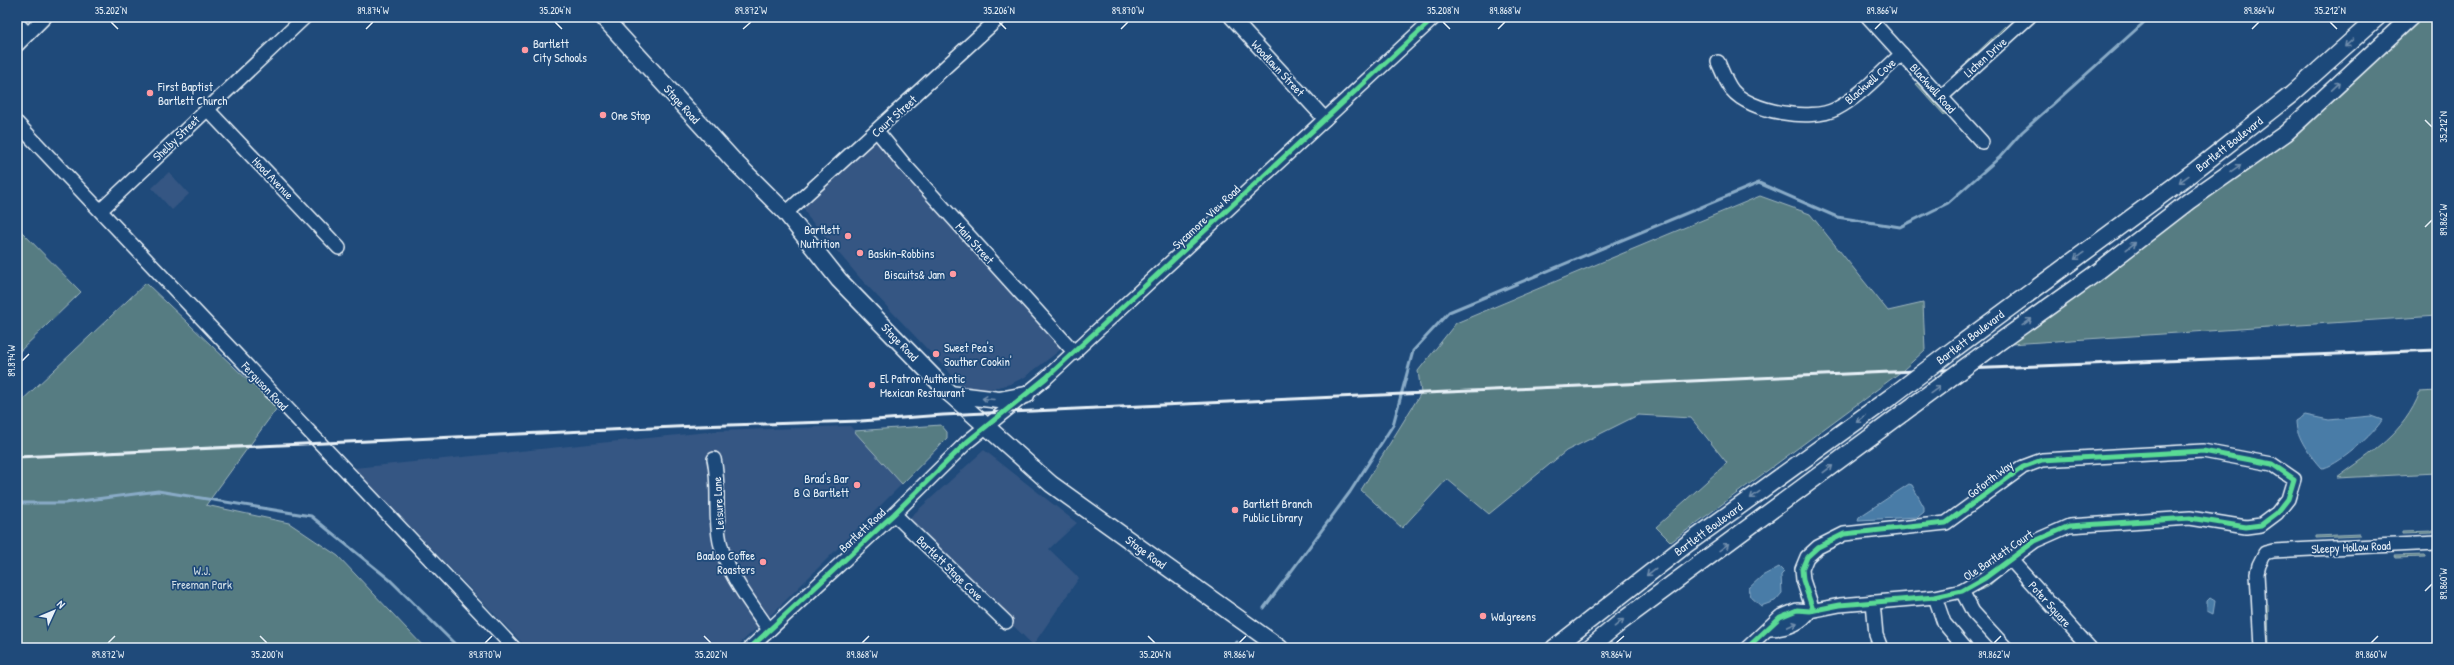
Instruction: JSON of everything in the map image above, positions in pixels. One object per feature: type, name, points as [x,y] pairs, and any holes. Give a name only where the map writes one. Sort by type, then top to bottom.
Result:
[{"type":"main road","name":"Stage Road","points":[[604,17],[733,160],[786,213],[840,280],[950,394],[1051,484],[1280,648]]},
{"type":"main road","name":"Bartlett Boulevard","points":[[1560,646],[1687,544],[1892,396],[2193,172],[2292,94],[2378,17]]},
{"type":"main road","name":"Bartlett Boulevard","points":[[1589,648],[1622,621],[1903,413],[2092,276],[2189,201],[2286,133],[2411,17]]},
{"type":"main road","points":[[950,394],[999,400],[1026,395]]},
{"type":"street","points":[[17,44],[45,17]]},
{"type":"street","name":"Shelby Street","points":[[101,210],[206,109],[305,17]]},
{"type":"street","name":"Court Street","points":[[786,213],[1000,17]]},
{"type":"street","name":"Woodlawn Street","points":[[1231,17],[1325,119]]},
{"type":"street","name":"Sycamore View Road","points":[[986,427],[1026,395],[1074,353],[1435,17]]},
{"type":"street","name":"Blackwell Road","points":[[1868,17],[1982,142]]},
{"type":"street","name":"Lichen Drive","points":[[1941,97],[2029,17]]},
{"type":"street","points":[[17,23],[27,33]]},
{"type":"street","name":"Blackwell Cove","points":[[1718,62],[1732,90],[1756,106],[1777,112],[1808,114],[1831,111],[1848,101],[1902,54]]},
{"type":"street","name":"Hood Avenue","points":[[206,109],[339,248]]},
{"type":"street","name":"Ferguson Road","points":[[17,123],[514,648]]},
{"type":"street","name":"Main Street","points":[[877,131],[904,164],[1074,353]]},
{"type":"street","name":"Bartlett Road","points":[[750,648],[894,514],[967,442],[986,427]]},
{"type":"street","name":"Goforth Way","points":[[1812,610],[1803,580],[1802,569],[1807,557],[1818,548],[1844,534],[1946,523],[2023,467],[2042,460],[2203,451],[2272,464],[2294,479]]},
{"type":"street","name":"Leisure Lane","points":[[714,459],[720,541],[725,558],[769,630]]},
{"type":"street","name":"Ole Bartlett Court","points":[[1747,648],[1770,630],[1790,627],[1802,620],[1812,610],[1827,606],[1936,597],[1962,591],[1985,578],[2044,536],[2076,525],[2190,518],[2246,527],[2261,526],[2277,513],[2288,500],[2294,479]]},
{"type":"street","name":"Bartlett Stage Cove","points":[[894,514],[1006,622]]},
{"type":"street","name":"Sleepy Hollow Road","points":[[2261,648],[2257,574],[2258,565],[2265,553],[2273,551],[2437,543]]},
{"type":"street","name":"Poter Square","points":[[2010,559],[2090,648]]},
{"type":"street","points":[[1962,591],[1974,612],[2006,648]]},
{"type":"street","points":[[1936,597],[1944,623],[1965,648]]},
{"type":"street","points":[[1873,602],[1876,635],[1881,648]]},
{"type":"shaded area","points":[[874,137],[1064,347],[1025,377],[1010,384],[990,389],[975,391],[964,388],[860,278],[808,217],[804,208],[807,199]]},
{"type":"shaded area","points":[[169,172],[189,194],[172,210],[152,188]]},
{"type":"shaded area","points":[[2305,415],[2329,420],[2371,416],[2382,420],[2372,433],[2354,449],[2336,463],[2321,468],[2309,453],[2298,434],[2296,421]]},
{"type":"shaded area","points":[[850,426],[902,484],[769,617],[735,648],[527,648],[354,468],[718,431]]},
{"type":"shaded area","points":[[984,450],[1077,523],[1049,549],[1079,578],[1033,645],[906,521]]},
{"type":"shaded area","points":[[1909,484],[1912,485],[1924,507],[1924,512],[1918,517],[1858,520],[1859,517]]},
{"type":"shaded area","points":[[1779,567],[1784,572],[1781,575],[1782,593],[1775,601],[1761,606],[1751,597],[1749,588],[1762,576]]},
{"type":"shaded area","points":[[2210,598],[2215,601],[2213,614],[2207,611],[2207,601]]},
{"type":"green space","points":[[2411,17],[2437,17],[2437,316],[1995,345],[2286,133]]},
{"type":"green space","points":[[2005,26],[2006,28],[1967,64],[1966,63]]},
{"type":"green space","points":[[1917,83],[1946,115],[1945,116],[1916,84]]},
{"type":"green space","points":[[1760,196],[1810,214],[1888,311],[1923,303],[1925,350],[1902,371],[1671,542],[1656,527],[1727,463],[1691,418],[1638,415],[1566,451],[1489,514],[1447,479],[1402,528],[1361,490],[1421,393],[1418,371],[1456,323]]},
{"type":"green space","points":[[17,227],[81,292],[17,354]]},
{"type":"green space","name":"W.J. Freeman Park","points":[[146,283],[277,408],[206,505],[289,523],[338,556],[425,648],[17,648],[17,405]]},
{"type":"green space","points":[[2437,391],[2437,473],[2337,478],[2386,441],[2396,431],[2413,407],[2420,392]]},
{"type":"green space","points":[[941,425],[947,432],[947,438],[902,484],[854,431]]},
{"type":"green space","points":[[2433,531],[2433,533],[2402,534],[2402,532]]},
{"type":"green space","points":[[2360,534],[2360,536],[2316,538],[2316,536]]},
{"type":"green space","points":[[2425,555],[2425,557],[2395,558],[2394,556]]},
{"type":"green space","points":[[2008,568],[1988,587],[1972,593]]},
{"type":"green space","points":[[2266,604],[2268,604],[2269,648],[2267,648]]},
{"type":"waterway","points":[[1264,608],[1350,492],[1393,425],[1413,351],[1449,312],[1759,183],[1837,217],[1900,227],[1948,203],[2000,157],[2022,132],[2150,17]]},
{"type":"waterway","points":[[17,503],[65,503],[158,491],[311,516],[390,580],[459,648]]},
{"type":"waterway","points":[[1232,648],[1237,642]]},
{"type":"railway","points":[[17,457],[697,426],[861,421],[943,415],[1867,373],[2437,350]]},
{"type":"cycle path","points":[[750,648],[894,514],[967,442],[1046,378],[1435,17]]},
{"type":"cycle path","points":[[1747,648],[1780,617],[1797,610],[1810,611],[1840,605],[1935,597],[1962,591],[1985,578],[2035,541],[2069,526],[2190,518],[2246,527],[2261,525],[2277,513],[2288,499],[2294,479],[2272,464],[2203,451],[2042,460],[2023,467],[1946,523],[1844,534],[1818,547],[1807,557],[1802,569],[1803,580],[1813,610]]},
{"type":"place","name":"Bartlett City Schools","points":[[525,50]]},
{"type":"place","name":"First Baptist Bartlett Church","points":[[150,93]]},
{"type":"place","name":"One Stop","points":[[603,115]]},
{"type":"place","name":"Bartlett Nutrition","points":[[848,236]]},
{"type":"place","name":"Baskin-Robbins","points":[[860,253]]},
{"type":"place","name":"Biscuits& Jam","points":[[953,274]]},
{"type":"place","name":"Sweet Pea's Souther Cookin'","points":[[936,354]]},
{"type":"place","name":"El Patron Authentic Mexican Restaurant","points":[[872,385]]},
{"type":"place","name":"Brad's Bar B Q Bartlett","points":[[857,485]]},
{"type":"place","name":"Bartlett Branch Public Library","points":[[1235,510]]},
{"type":"place","name":"Baaloo Coffee Roasters","points":[[763,562]]},
{"type":"place","name":"Walgreens","points":[[1483,616]]}]
